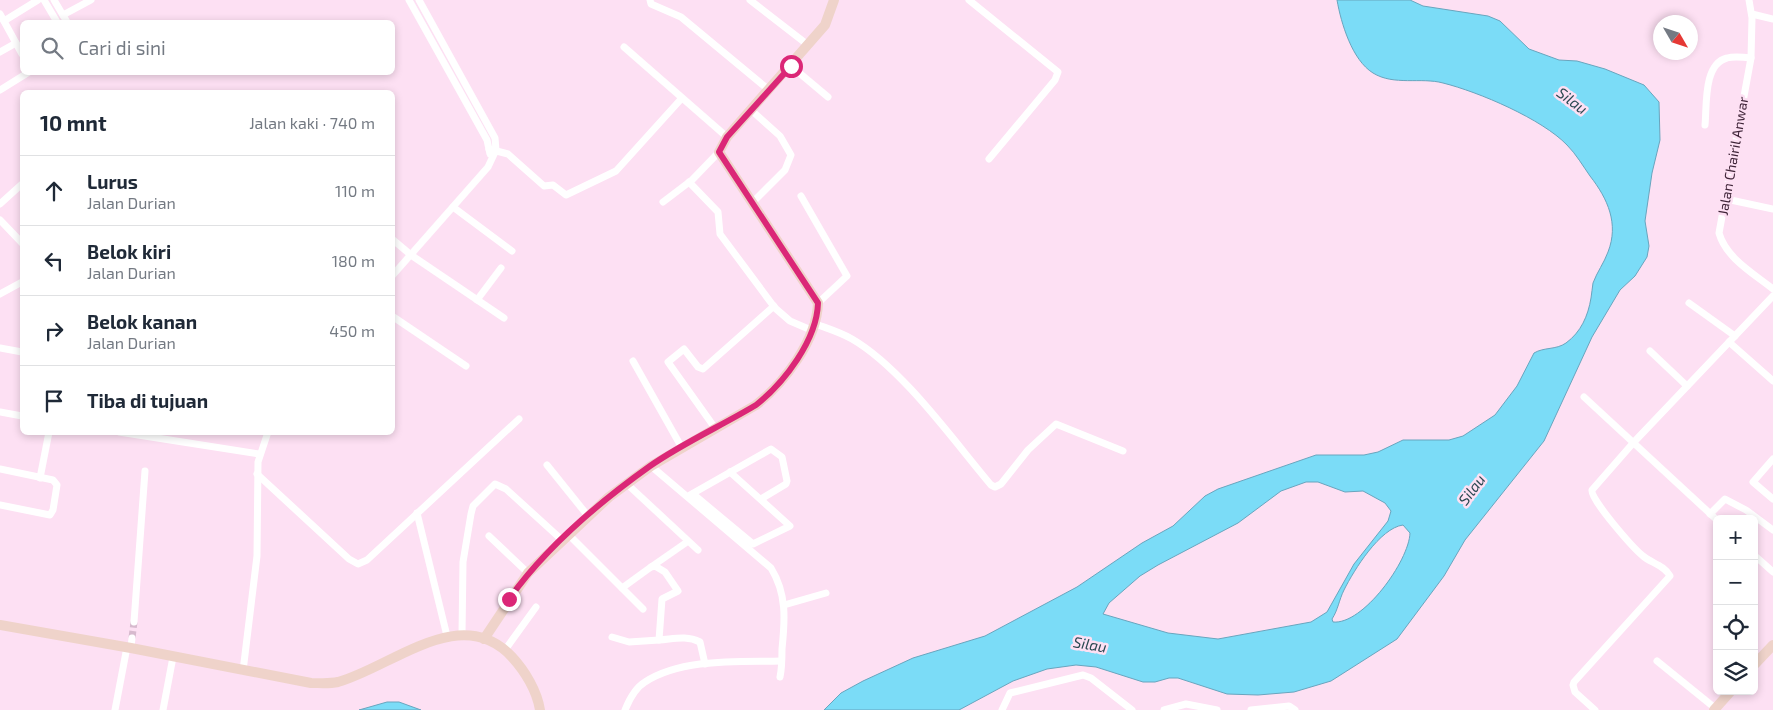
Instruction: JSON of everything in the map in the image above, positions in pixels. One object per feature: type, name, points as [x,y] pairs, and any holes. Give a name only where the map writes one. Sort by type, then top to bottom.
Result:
[{"type":"street","points":[[4,21],[38,0]]},
{"type":"street","points":[[44,0],[56,20]]},
{"type":"street","points":[[54,0],[65,19],[90,0]]},
{"type":"street","points":[[408,0],[493,150],[508,154],[544,186],[553,185],[564,194],[570,194],[616,171],[682,98]]},
{"type":"street","points":[[395,273],[490,164],[495,138],[419,0]]},
{"type":"street","points":[[650,0],[651,4],[681,17],[769,90]]},
{"type":"street","points":[[750,0],[808,45]]},
{"type":"street","points":[[663,202],[689,182],[719,152],[727,137],[791,66],[828,20],[834,0]]},
{"type":"street","points":[[969,0],[1058,72],[1055,80],[989,158]]},
{"type":"street","name":"Jalan Chairil Anwar","points":[[1749,0],[1752,14],[1751,58],[1719,233],[1722,244],[1731,255],[1773,289]]},
{"type":"street","points":[[0,14],[20,50]]},
{"type":"street","points":[[1752,14],[1773,19]]},
{"type":"street","points":[[0,52],[16,43]]},
{"type":"street","points":[[624,47],[727,137]]},
{"type":"street","points":[[1705,126],[1710,78],[1716,64],[1726,58],[1751,58]]},
{"type":"street","points":[[791,66],[828,97]]},
{"type":"street","points":[[0,90],[25,75]]},
{"type":"street","points":[[752,110],[780,136],[791,155],[785,170],[754,202]]},
{"type":"street","points":[[719,152],[724,162],[754,202],[818,303]]},
{"type":"street","points":[[689,182],[718,212],[720,234],[774,306],[790,321],[852,339],[882,361],[911,390],[991,485],[995,487],[1001,484],[1028,450],[1056,424],[1123,451]]},
{"type":"street","points":[[0,204],[20,186]]},
{"type":"street","points":[[484,639],[528,573],[588,516],[651,466],[756,405],[769,394],[802,352],[812,327],[818,303],[847,276],[801,196]]},
{"type":"street","points":[[1726,199],[1773,209]]},
{"type":"street","points":[[453,207],[512,251]]},
{"type":"street","points":[[0,220],[20,238]]},
{"type":"street","points":[[395,241],[504,318]]},
{"type":"street","points":[[477,300],[501,268]]},
{"type":"street","points":[[0,294],[20,283]]},
{"type":"street","points":[[1595,710],[1576,692],[1572,686],[1574,682],[1670,576],[1652,560],[1641,554],[1592,495],[1594,486],[1773,296]]},
{"type":"street","points":[[1689,303],[1735,336]]},
{"type":"street","points":[[715,428],[668,362],[684,349],[698,367],[703,369],[774,306]]},
{"type":"street","points":[[395,318],[466,366]]},
{"type":"street","points":[[1729,342],[1773,381]]},
{"type":"street","points":[[0,348],[20,352]]},
{"type":"street","points":[[1650,351],[1688,386]]},
{"type":"street","points":[[633,360],[682,448]]},
{"type":"street","points":[[1584,397],[1713,517]]},
{"type":"street","points":[[0,412],[20,416]]},
{"type":"street","points":[[257,474],[349,559],[358,564],[367,560],[519,419]]},
{"type":"street","points":[[40,478],[48,435]]},
{"type":"street","points":[[243,670],[257,556],[257,474],[259,454],[267,435]]},
{"type":"street","points":[[159,436],[259,454]]},
{"type":"street","points":[[690,495],[771,449],[782,457],[787,481],[786,484],[761,499]]},
{"type":"street","points":[[1773,459],[1753,482],[1773,499]]},
{"type":"street","points":[[547,465],[588,516]]},
{"type":"street","points":[[651,466],[753,544],[791,525],[730,472]]},
{"type":"street","points":[[0,469],[52,480],[57,485],[53,510],[50,515],[0,505]]},
{"type":"street","points":[[134,622],[145,471]]},
{"type":"street","points":[[462,634],[463,562],[471,514],[473,506],[495,484],[506,489],[565,537],[643,609]]},
{"type":"street","points":[[628,484],[698,550]]},
{"type":"street","points":[[690,495],[771,568],[782,590],[784,605],[780,677]]},
{"type":"street","points":[[1710,514],[1726,499],[1746,510],[1773,530]]},
{"type":"street","points":[[417,513],[447,636]]},
{"type":"street","points":[[489,536],[528,573]]},
{"type":"street","points":[[622,588],[688,542]]},
{"type":"street","points":[[1758,559],[1773,572]]},
{"type":"street","points":[[651,567],[655,566],[665,572],[678,591],[662,599],[659,640]]},
{"type":"street","points":[[784,605],[826,593]]},
{"type":"street","points":[[506,650],[536,607]]},
{"type":"street","points":[[0,625],[130,644],[174,657],[311,683],[330,684],[348,679],[415,648],[447,636],[462,634],[484,639],[506,650],[527,676],[540,710]]},
{"type":"street","points":[[612,637],[629,642],[682,637],[692,638],[700,642],[705,664]]},
{"type":"street","points":[[115,710],[130,644]]},
{"type":"street","points":[[1758,662],[1773,645]]},
{"type":"street","points":[[163,710],[174,657]]},
{"type":"street","points":[[624,710],[631,697],[644,683],[664,673],[705,664],[781,661]]},
{"type":"street","points":[[1657,661],[1714,709],[1727,695]]},
{"type":"street","points":[[1002,710],[1010,693],[1083,675],[1091,678],[1132,710]]},
{"type":"street","points":[[1164,710],[1186,704],[1218,710]]},
{"type":"street","points":[[1251,710],[1289,706],[1295,710]]},
{"type":"water","name":"Silau","points":[[1337,0],[1410,0],[1423,6],[1488,16],[1500,21],[1529,49],[1559,60],[1577,61],[1605,69],[1644,85],[1659,102],[1660,140],[1652,173],[1645,221],[1649,246],[1647,257],[1635,276],[1620,290],[1592,337],[1544,441],[1465,540],[1444,576],[1397,639],[1331,681],[1294,692],[1258,695],[1227,694],[1178,678],[1143,682],[1096,667],[1076,665],[1047,669],[1013,681],[959,710],[824,710],[841,693],[863,681],[913,658],[985,636],[1077,587],[1142,543],[1173,526],[1205,496],[1218,489],[1316,455],[1364,455],[1378,452],[1403,440],[1449,440],[1463,436],[1495,415],[1517,386],[1534,353],[1566,343],[1580,329],[1588,311],[1593,283],[1611,242],[1612,222],[1607,203],[1576,156],[1556,135],[1526,116],[1474,93],[1435,81],[1390,79],[1373,73],[1353,50]],"holes":[[[1306,482],[1318,482],[1345,492],[1363,491],[1385,503],[1391,511],[1388,521],[1354,564],[1327,612],[1311,622],[1218,639],[1168,633],[1103,614],[1109,603],[1140,576],[1238,523],[1281,491]],[[1403,525],[1410,533],[1408,545],[1393,574],[1370,603],[1358,613],[1345,620],[1333,622],[1332,619],[1344,590],[1361,561],[1385,534]]]},
{"type":"water","points":[[387,702],[399,702],[421,710],[359,710]]},
{"type":"tunnel","points":[[132,638],[134,622]]},
{"type":"route","points":[[509,599],[528,573],[545,555],[610,497],[651,466],[756,405],[769,394],[802,352],[817,314],[818,303],[754,202],[722,160],[719,152],[727,137],[791,66]]}]
